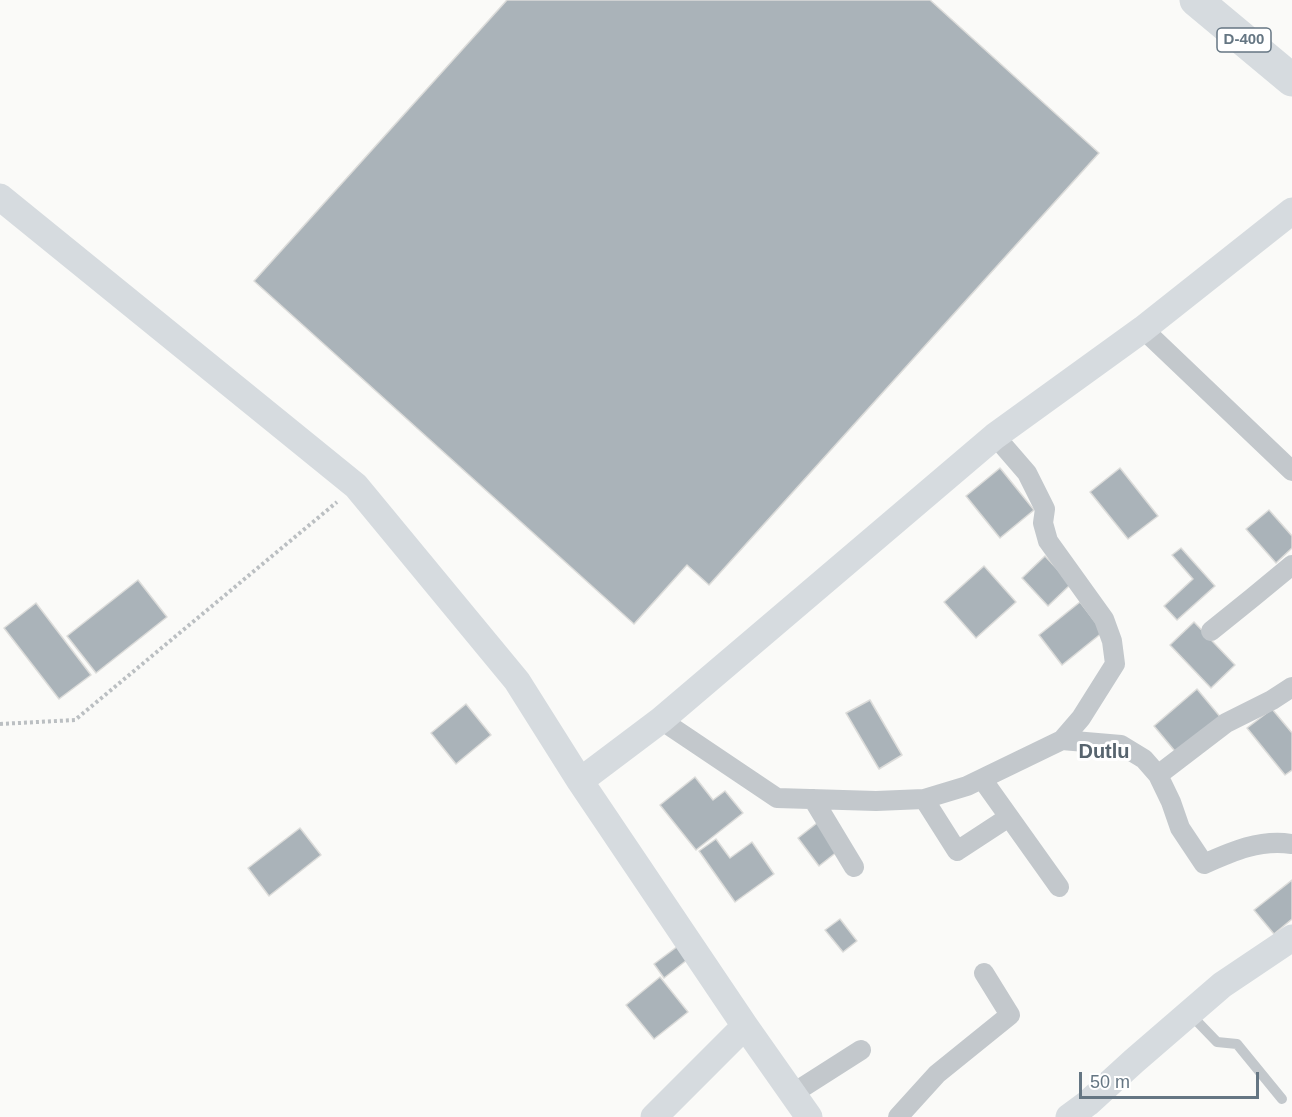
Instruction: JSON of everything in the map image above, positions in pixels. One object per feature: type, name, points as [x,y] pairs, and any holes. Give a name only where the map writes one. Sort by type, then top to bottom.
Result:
[{"type":"highway","name":"D-400","points":[[1196,0],[1292,80]]},
{"type":"street","points":[[0,197],[356,486],[517,681],[580,781],[809,1117]]},
{"type":"street","points":[[580,781],[661,720],[995,436],[1143,329],[1292,211]]},
{"type":"street","points":[[1143,329],[1292,471]]},
{"type":"street","points":[[661,720],[777,798],[876,801],[924,799],[967,786],[1062,740],[1080,718],[1115,664],[1112,641],[1104,619],[1048,541],[1043,524],[1045,509],[1027,473],[995,436]]},
{"type":"street","points":[[1210,631],[1292,565]]},
{"type":"street","points":[[1158,775],[1226,723],[1272,700],[1292,687]]},
{"type":"street","points":[[1062,740],[1120,745],[1144,759],[1158,775],[1180,828],[1204,864],[1243,848],[1281,843],[1292,844]]},
{"type":"street","points":[[982,779],[1059,887]]},
{"type":"street","points":[[813,799],[854,867]]},
{"type":"street","points":[[924,799],[957,851],[1009,817]]},
{"type":"street","points":[[1069,1117],[1088,1104],[1134,1060],[1222,985],[1292,938]]},
{"type":"street","points":[[898,1117],[937,1074],[1010,1015],[984,973]]},
{"type":"street","points":[[654,1117],[745,1026]]},
{"type":"street","points":[[792,1094],[861,1050]]},
{"type":"lane","points":[[1189,1013],[1217,1042],[1237,1044],[1282,1099]]},
{"type":"path","points":[[0,724],[75,720],[356,486]]},
{"type":"building","points":[[507,0],[930,0],[1099,153],[709,585],[687,565],[634,624],[254,281]]},
{"type":"building","points":[[1000,468],[1034,510],[1000,538],[966,496]]},
{"type":"building","points":[[1120,468],[1158,516],[1128,539],[1090,492]]},
{"type":"building","points":[[1269,510],[1292,536],[1292,548],[1276,563],[1246,529]]},
{"type":"building","points":[[1181,548],[1215,586],[1177,620],[1164,606],[1193,579],[1172,555]]},
{"type":"building","points":[[1045,556],[1071,584],[1048,606],[1022,578]]},
{"type":"building","points":[[984,566],[1016,602],[976,638],[944,602]]},
{"type":"building","points":[[138,580],[167,617],[96,673],[67,636]]},
{"type":"building","points":[[1080,602],[1103,632],[1062,665],[1039,635]]},
{"type":"building","points":[[36,603],[91,675],[59,699],[4,628]]},
{"type":"building","points":[[1194,622],[1235,665],[1211,688],[1170,645]]},
{"type":"building","points":[[1197,689],[1222,719],[1179,756],[1154,726]]},
{"type":"building","points":[[870,700],[902,755],[879,769],[846,713]]},
{"type":"building","points":[[466,704],[491,735],[456,764],[431,733]]},
{"type":"building","points":[[1272,709],[1292,733],[1292,770],[1285,775],[1247,728]]},
{"type":"building","points":[[695,777],[713,800],[725,791],[743,813],[696,850],[660,805]]},
{"type":"building","points":[[817,823],[838,851],[819,866],[798,838]]},
{"type":"building","points":[[300,828],[321,855],[269,896],[248,868]]},
{"type":"building","points":[[716,839],[730,858],[752,842],[774,874],[735,902],[699,851]]},
{"type":"building","points":[[1292,880],[1292,919],[1274,934],[1254,910]]},
{"type":"building","points":[[840,919],[857,941],[843,952],[825,930]]},
{"type":"building","points":[[682,943],[692,956],[664,978],[654,964]]},
{"type":"building","points":[[660,977],[688,1012],[654,1039],[626,1005]]},
{"type":"district","name":"Dutlu","points":[[1104,752]]}]
